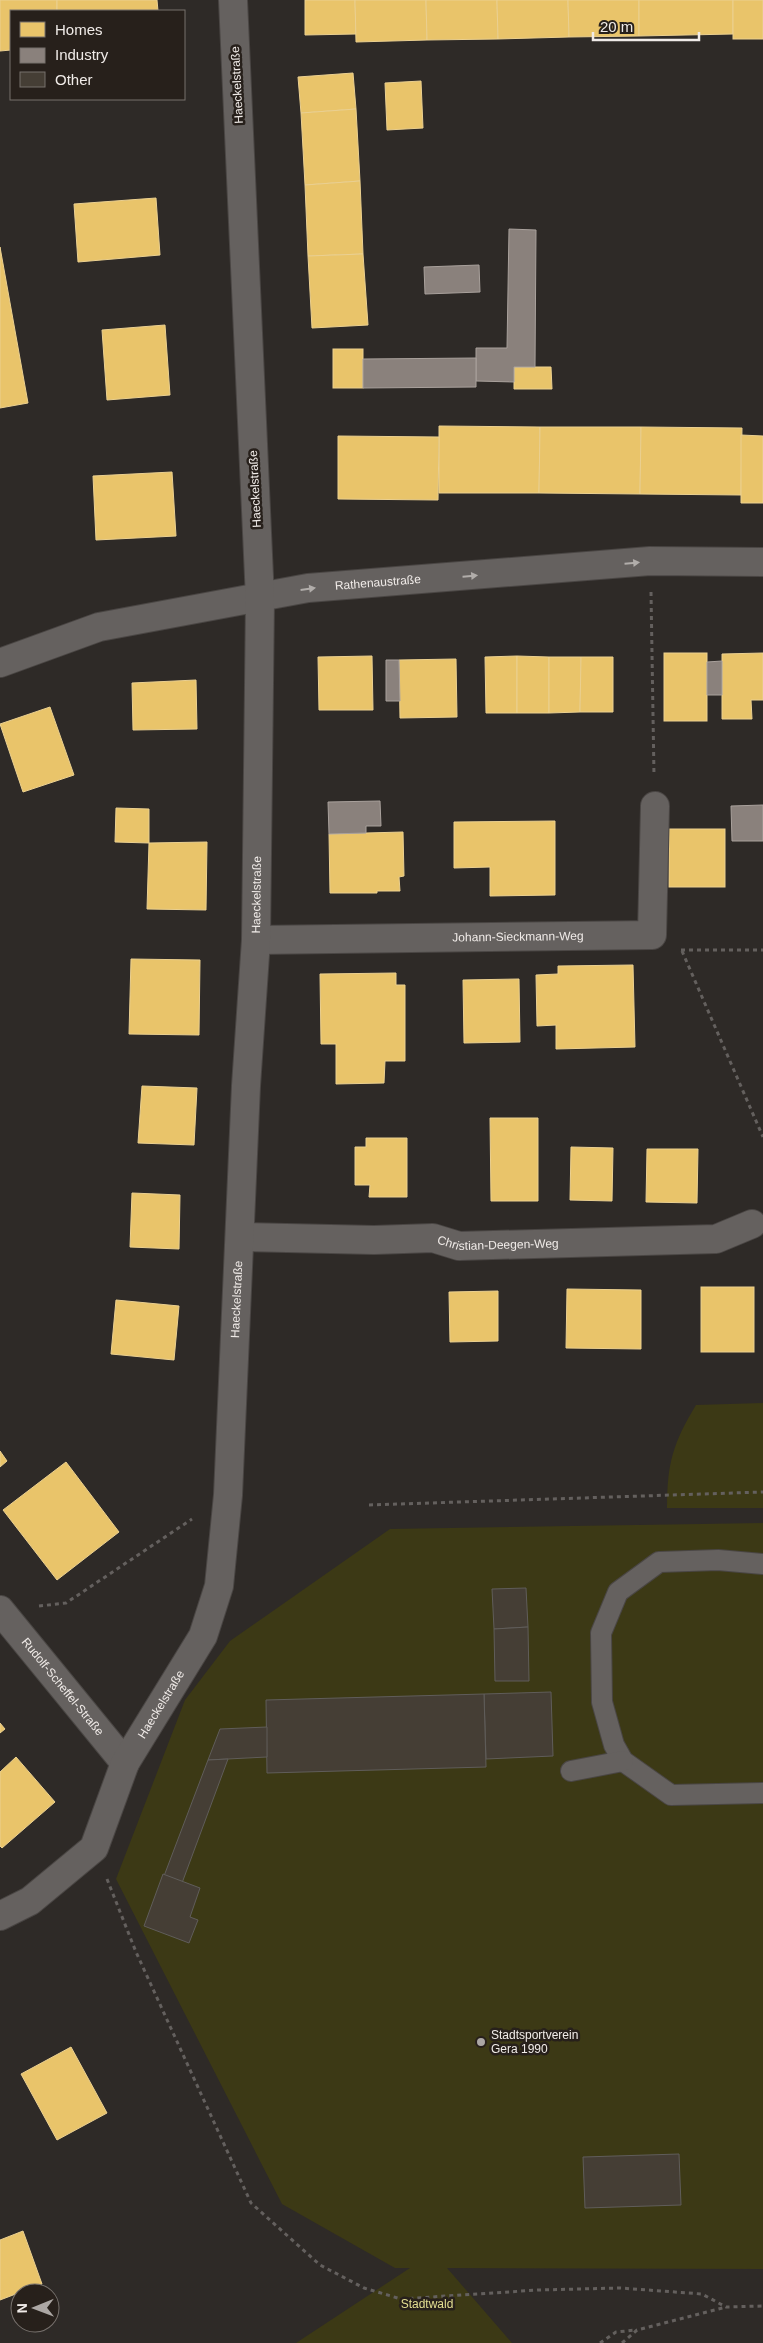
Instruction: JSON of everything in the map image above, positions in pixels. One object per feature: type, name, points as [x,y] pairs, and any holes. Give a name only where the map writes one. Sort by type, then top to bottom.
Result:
[{"type":"street","name":"Haeckelstraße","points":[[94,1848],[125,1763],[203,1636],[218,1586],[228,1495],[256,940],[260,599],[233,0]]},
{"type":"street","name":"Rathenaustraße","points":[[0,663],[99,627],[260,599],[308,588],[650,562],[763,562]]},
{"type":"street","points":[[652,935],[655,806]]},
{"type":"street","name":"Johann-Sieckmann-Weg","points":[[256,940],[652,935]]},
{"type":"street","name":"Christian-Deegen-Weg","points":[[240,1237],[374,1240],[433,1238],[459,1246],[716,1239],[752,1224]]},
{"type":"street","name":"Rudolf-Scheffel-Straße","points":[[0,1610],[125,1763]]},
{"type":"street","points":[[0,1916],[30,1902],[94,1848]]},
{"type":"lane","points":[[763,1564],[718,1560],[659,1562],[618,1592],[601,1633],[602,1702],[614,1745],[623,1761],[671,1795],[763,1794]]},
{"type":"lane","points":[[571,1771],[623,1761]]},
{"type":"path","points":[[651,604],[655,806]]},
{"type":"path","points":[[652,935],[682,951],[763,950]]},
{"type":"path","points":[[682,951],[763,1138]]},
{"type":"path","points":[[369,1505],[763,1492]]},
{"type":"path","points":[[0,1610],[66,1603],[228,1495]]},
{"type":"path","points":[[94,1848],[136,1952],[251,2203],[320,2265],[364,2288],[402,2299],[538,2290],[620,2288],[702,2294],[726,2307]]},
{"type":"path","points":[[600,2343],[616,2332],[637,2330],[726,2307],[763,2306]]},
{"type":"path","points":[[622,2343],[637,2330]]},
{"type":"green space","points":[[763,1403],[763,1508],[667,1508],[668,1478],[673,1454],[682,1431],[696,1405]]},
{"type":"green space","name":"Stadtsportverein Gera 1990","points":[[763,1523],[763,2269],[447,2268],[512,2343],[296,2343],[410,2268],[395,2268],[282,2204],[116,1879],[185,1700],[230,1641],[390,1529]]},
{"type":"building: Homes","points":[[0,0],[57,0],[57,10],[10,10],[10,50],[0,51]]},
{"type":"building: Homes","points":[[57,0],[157,0],[158,10],[57,10]]},
{"type":"building: Homes","points":[[305,0],[355,0],[356,34],[305,35]]},
{"type":"building: Homes","points":[[355,0],[426,0],[427,40],[356,42]]},
{"type":"building: Homes","points":[[426,0],[497,0],[498,39],[427,40]]},
{"type":"building: Homes","points":[[497,0],[568,0],[569,37],[498,39]]},
{"type":"building: Homes","points":[[568,0],[639,0],[639,36],[569,37]]},
{"type":"building: Homes","points":[[639,0],[733,0],[733,34],[639,36]]},
{"type":"building: Homes","points":[[733,0],[763,0],[763,39],[733,39]]},
{"type":"building: Homes","points":[[353,73],[356,109],[301,113],[298,77]]},
{"type":"building: Homes","points":[[421,81],[423,128],[387,130],[385,83]]},
{"type":"building: Homes","points":[[356,109],[360,181],[305,185],[301,113]]},
{"type":"building: Homes","points":[[360,181],[363,254],[308,256],[305,185]]},
{"type":"building: Homes","points":[[156,198],[160,255],[78,262],[74,204]]},
{"type":"building: Homes","points":[[0,247],[28,403],[0,408]]},
{"type":"building: Homes","points":[[363,254],[368,325],[312,328],[308,256]]},
{"type":"building: Homes","points":[[165,325],[170,395],[107,400],[102,330]]},
{"type":"building: Homes","points":[[333,349],[363,349],[363,388],[333,388]]},
{"type":"building: Homes","points":[[514,367],[551,367],[552,389],[514,389]]},
{"type":"building: Homes","points":[[439,426],[540,427],[539,493],[439,493]]},
{"type":"building: Homes","points":[[540,427],[641,427],[640,494],[539,493]]},
{"type":"building: Homes","points":[[641,427],[742,428],[741,495],[640,494]]},
{"type":"building: Homes","points":[[741,435],[763,436],[763,503],[741,503]]},
{"type":"building: Homes","points":[[338,436],[439,437],[438,500],[338,499]]},
{"type":"building: Homes","points":[[172,472],[176,536],[96,540],[93,476]]},
{"type":"building: Homes","points":[[664,653],[707,653],[707,721],[664,721]]},
{"type":"building: Homes","points":[[763,653],[763,700],[751,700],[752,719],[722,719],[722,654]]},
{"type":"building: Homes","points":[[372,656],[373,710],[319,710],[318,657]]},
{"type":"building: Homes","points":[[517,656],[517,713],[486,713],[485,657]]},
{"type":"building: Homes","points":[[517,656],[549,657],[549,713],[517,713]]},
{"type":"building: Homes","points":[[549,657],[581,657],[580,712],[549,713]]},
{"type":"building: Homes","points":[[581,657],[613,657],[613,712],[580,712]]},
{"type":"building: Homes","points":[[456,659],[457,717],[400,718],[399,660]]},
{"type":"building: Homes","points":[[196,680],[197,729],[133,730],[132,683]]},
{"type":"building: Homes","points":[[50,707],[74,775],[23,792],[0,724]]},
{"type":"building: Homes","points":[[116,808],[149,809],[149,843],[115,842]]},
{"type":"building: Homes","points":[[555,821],[555,895],[490,896],[490,867],[454,868],[454,822]]},
{"type":"building: Homes","points":[[669,829],[725,829],[725,887],[669,887]]},
{"type":"building: Homes","points":[[403,832],[404,876],[399,877],[400,891],[330,893],[329,834]]},
{"type":"building: Homes","points":[[207,842],[206,910],[147,909],[149,843]]},
{"type":"building: Homes","points":[[131,959],[200,960],[199,1035],[129,1034]]},
{"type":"building: Homes","points":[[633,965],[635,1047],[556,1049],[556,1025],[537,1026],[536,975],[558,974],[558,966]]},
{"type":"building: Homes","points":[[396,973],[396,985],[405,985],[405,1061],[385,1061],[384,1083],[336,1084],[336,1044],[321,1044],[320,974]]},
{"type":"building: Homes","points":[[519,979],[520,1042],[464,1043],[463,980]]},
{"type":"building: Homes","points":[[142,1086],[197,1088],[194,1145],[138,1143]]},
{"type":"building: Homes","points":[[490,1118],[538,1118],[538,1201],[491,1201]]},
{"type":"building: Homes","points":[[366,1138],[407,1138],[407,1197],[369,1197],[370,1185],[355,1185],[355,1147],[366,1147]]},
{"type":"building: Homes","points":[[571,1147],[613,1148],[612,1201],[570,1200]]},
{"type":"building: Homes","points":[[647,1149],[698,1149],[697,1203],[646,1202]]},
{"type":"building: Homes","points":[[132,1193],[180,1195],[179,1249],[130,1247]]},
{"type":"building: Homes","points":[[701,1287],[754,1287],[754,1352],[701,1352]]},
{"type":"building: Homes","points":[[567,1289],[641,1290],[641,1349],[566,1348]]},
{"type":"building: Homes","points":[[498,1291],[498,1341],[450,1342],[449,1292]]},
{"type":"building: Homes","points":[[116,1300],[179,1306],[174,1360],[111,1354]]},
{"type":"building: Homes","points":[[0,1451],[7,1461],[0,1467]]},
{"type":"building: Homes","points":[[66,1462],[119,1532],[57,1580],[3,1510]]},
{"type":"building: Homes","points":[[0,1723],[5,1729],[0,1733]]},
{"type":"building: Homes","points":[[16,1757],[55,1802],[2,1848],[0,1846],[0,1772]]},
{"type":"building: Homes","points":[[71,2047],[107,2113],[57,2140],[21,2074]]},
{"type":"building: Homes","points":[[23,2231],[42,2283],[10,2283],[10,2296],[0,2300],[0,2240]]},
{"type":"building: Industry","points":[[509,229],[536,230],[535,367],[514,367],[514,382],[476,381],[476,348],[507,348]]},
{"type":"building: Industry","points":[[479,265],[480,292],[425,294],[424,267]]},
{"type":"building: Industry","points":[[476,358],[476,387],[363,388],[363,359]]},
{"type":"building: Industry","points":[[386,660],[399,660],[400,701],[386,701]]},
{"type":"building: Industry","points":[[722,661],[722,695],[707,695],[707,662]]},
{"type":"building: Industry","points":[[380,801],[381,826],[366,826],[366,833],[329,834],[328,802]]},
{"type":"building: Industry","points":[[763,805],[763,841],[732,841],[731,806]]},
{"type":"building: Other","points":[[526,1588],[528,1627],[494,1629],[492,1589]]},
{"type":"building: Other","points":[[528,1627],[529,1681],[495,1681],[494,1629]]},
{"type":"building: Other","points":[[551,1692],[553,1756],[486,1759],[484,1694]]},
{"type":"building: Other","points":[[484,1694],[486,1767],[267,1773],[266,1700]]},
{"type":"building: Other","points":[[267,1727],[267,1757],[208,1760],[220,1729]]},
{"type":"building: Other","points":[[228,1759],[182,1883],[164,1876],[208,1760]]},
{"type":"building: Other","points":[[163,1874],[200,1888],[190,1917],[198,1920],[189,1943],[144,1926]]},
{"type":"building: Other","points":[[679,2154],[681,2205],[585,2208],[583,2157]]},
{"type":"place","name":"Stadtsportverein Gera 1990","points":[[481,2042]]},
{"type":"park label","name":"Stadtwald","points":[[427,2304]]}]
